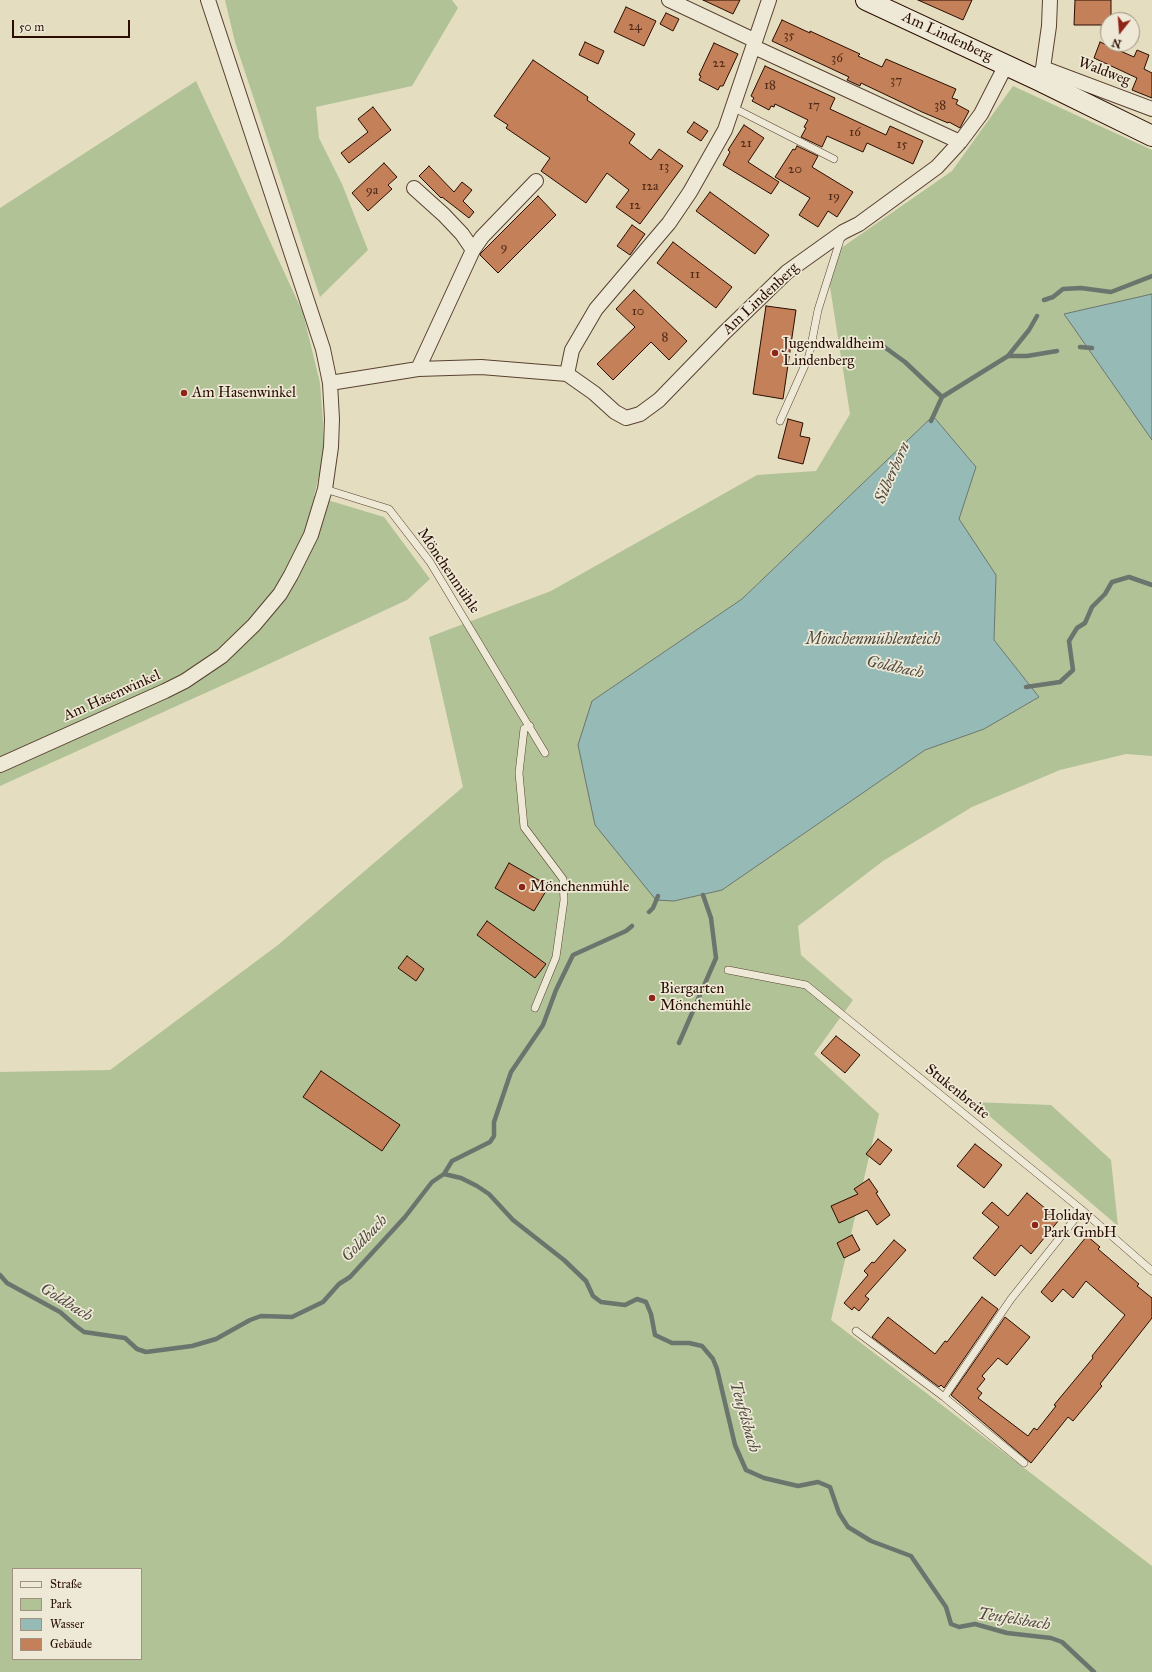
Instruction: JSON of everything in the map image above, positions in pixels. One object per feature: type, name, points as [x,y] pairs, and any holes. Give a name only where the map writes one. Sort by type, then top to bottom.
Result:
[{"type":"street","name":"Am Hasenwinkel","points":[[0,765],[165,691],[185,681],[222,656],[254,625],[280,594],[311,535],[325,489],[331,448],[332,419],[330,383],[323,349],[208,0]]},
{"type":"street","points":[[669,0],[754,43],[960,142]]},
{"type":"street","points":[[330,383],[418,369],[482,367],[567,374],[572,350],[596,309],[669,223],[708,162],[725,130],[734,108],[768,0]]},
{"type":"street","name":"Am Lindenberg","points":[[567,374],[594,393],[614,412],[626,418],[640,414],[659,400],[724,333],[787,272],[843,232],[859,224],[937,167],[960,142],[1012,68],[866,0]]},
{"type":"street","points":[[1040,74],[1049,26],[1050,0]]},
{"type":"street","points":[[1012,68],[1040,74],[1152,136]]},
{"type":"street","name":"Waldweg","points":[[1040,74],[1152,109]]},
{"type":"street","points":[[418,369],[473,250],[482,236],[536,181]]},
{"type":"street","points":[[414,188],[444,215],[462,234],[473,250]]},
{"type":"lane","points":[[734,108],[834,159]]},
{"type":"lane","points":[[780,420],[810,356],[818,310],[843,232]]},
{"type":"lane","name":"Mönchenmühle","points":[[325,489],[389,510],[430,562],[545,753]]},
{"type":"lane","points":[[530,726],[524,729],[519,773],[524,827],[564,878],[564,900],[556,957],[535,1008]]},
{"type":"lane","name":"Stukenbreite","points":[[728,970],[806,985],[1082,1210],[1152,1271]]},
{"type":"lane","points":[[944,1397],[1011,1299],[1082,1210]]},
{"type":"lane","points":[[856,1331],[944,1397],[1024,1463]]},
{"type":"green space","points":[[225,0],[452,0],[458,8],[412,86],[316,107],[319,138],[342,184],[368,250],[320,297],[235,42]]},
{"type":"green space","points":[[196,81],[303,313],[320,383],[323,422],[323,458],[314,496],[384,517],[430,579],[407,600],[0,786],[0,208]]},
{"type":"green space","points":[[1013,86],[1152,150],[1152,294],[1064,314],[1152,440],[1152,756],[1126,754],[1060,770],[972,807],[883,861],[798,926],[801,955],[853,1000],[814,1054],[879,1114],[831,1320],[1152,1566],[1152,1672],[0,1672],[0,1072],[110,1070],[278,945],[463,787],[429,637],[551,591],[757,475],[816,471],[850,414],[830,287],[831,255],[952,171]],"holes":[[[933,416],[976,467],[959,519],[996,575],[994,640],[1039,697],[984,729],[925,750],[722,890],[674,901],[592,701],[742,599]]]},
{"type":"green space","points":[[973,1102],[1051,1105],[1111,1160],[1118,1226]]},
{"type":"water","points":[[1152,294],[1152,440],[1064,314]]},
{"type":"water","name":"Mönchenmühlenteich","points":[[933,416],[976,467],[959,519],[996,575],[994,640],[1039,697],[984,729],[925,750],[722,890],[674,901],[656,900],[595,825],[578,745],[592,701],[742,599]]},
{"type":"building","points":[[703,0],[740,0],[733,14]]},
{"type":"building","points":[[918,0],[972,0],[963,20]]},
{"type":"building","points":[[1075,0],[1111,0],[1111,12],[1100,12],[1100,25],[1074,25]]},
{"type":"building","points":[[626,7],[656,21],[644,46],[614,32]]},
{"type":"building","points":[[666,13],[679,19],[673,31],[660,24]]},
{"type":"building","points":[[782,20],[860,54],[858,56],[882,67],[886,59],[956,89],[952,98],[958,100],[956,104],[969,111],[960,128],[861,83],[860,86],[847,80],[849,77],[772,41]]},
{"type":"building","points":[[585,42],[604,51],[598,64],[579,55]]},
{"type":"building","points":[[1100,42],[1100,52],[1123,52],[1134,57],[1136,52],[1140,51],[1149,55],[1144,69],[1152,73],[1152,98],[1132,90],[1137,78],[1094,58]]},
{"type":"building","points":[[714,43],[738,54],[723,86],[720,86],[718,90],[699,80],[701,76],[699,75]]},
{"type":"building","points":[[533,60],[588,97],[587,100],[635,134],[629,143],[651,160],[659,149],[683,166],[640,224],[616,207],[629,190],[607,173],[586,203],[541,171],[550,158],[506,128],[508,125],[494,116]]},
{"type":"building","points":[[765,66],[835,98],[830,109],[886,135],[890,126],[923,141],[913,164],[867,143],[863,152],[827,136],[822,147],[801,137],[808,120],[775,104],[774,107],[771,106],[769,110],[752,101],[754,98],[751,96]]},
{"type":"building","points":[[373,107],[391,130],[349,163],[341,153],[368,132],[358,119]]},
{"type":"building","points":[[694,122],[708,131],[701,141],[687,132]]},
{"type":"building","points":[[744,125],[764,138],[748,162],[779,182],[771,194],[723,165],[730,152],[728,150]]},
{"type":"building","points":[[797,146],[818,156],[812,167],[853,192],[837,217],[828,211],[818,227],[799,215],[810,198],[775,177],[793,149],[795,150]]},
{"type":"building","points":[[384,163],[397,177],[388,185],[392,189],[368,211],[352,193]]},
{"type":"building","points":[[429,166],[454,192],[462,182],[472,190],[463,201],[474,212],[469,218],[442,197],[441,198],[419,176]]},
{"type":"building","points":[[710,192],[769,235],[755,254],[696,211]]},
{"type":"building","points":[[538,196],[556,215],[498,273],[480,254]]},
{"type":"building","points":[[632,225],[645,234],[630,255],[617,246]]},
{"type":"building","points":[[673,242],[732,287],[716,308],[657,263]]},
{"type":"building","points":[[634,290],[687,341],[669,360],[651,342],[613,380],[597,364],[635,327],[616,309]]},
{"type":"building","points":[[766,306],[796,310],[783,399],[753,394]]},
{"type":"building","points":[[788,419],[803,423],[800,436],[810,438],[803,464],[778,458]]},
{"type":"building","name":"Mönchenmühle","points":[[509,863],[549,886],[534,911],[495,888]]},
{"type":"building","points":[[487,921],[546,964],[535,978],[477,935]]},
{"type":"building","points":[[407,956],[424,969],[416,981],[398,968]]},
{"type":"building","points":[[836,1036],[860,1055],[845,1073],[821,1053]]},
{"type":"building","points":[[321,1071],[400,1125],[382,1151],[303,1097]]},
{"type":"building","points":[[878,1139],[892,1150],[880,1165],[866,1154]]},
{"type":"building","points":[[975,1144],[1002,1165],[984,1188],[957,1166]]},
{"type":"building","points":[[869,1179],[878,1192],[876,1193],[890,1215],[877,1225],[867,1210],[839,1223],[831,1206],[858,1194],[854,1189]]},
{"type":"building","points":[[1027,1193],[1059,1220],[1031,1254],[1021,1245],[995,1276],[973,1258],[999,1227],[982,1213],[992,1202],[1008,1216]]},
{"type":"building","points":[[852,1235],[860,1250],[844,1258],[837,1243]]},
{"type":"building","points":[[1087,1236],[1100,1247],[1098,1249],[1139,1284],[1137,1286],[1152,1298],[1152,1318],[1100,1384],[1102,1386],[1073,1421],[1068,1417],[1031,1463],[951,1395],[1005,1317],[1030,1337],[1007,1365],[998,1358],[982,1376],[985,1379],[977,1389],[982,1393],[978,1398],[1028,1436],[1034,1428],[1037,1430],[1056,1406],[1054,1405],[1093,1358],[1092,1356],[1125,1315],[1086,1281],[1073,1298],[1063,1289],[1052,1302],[1041,1292]]},
{"type":"building","points":[[894,1240],[906,1250],[865,1296],[869,1299],[859,1311],[854,1307],[852,1310],[844,1303],[868,1275],[864,1271],[872,1262],[874,1263]]},
{"type":"building","points":[[982,1297],[998,1309],[944,1388],[941,1385],[939,1387],[872,1337],[888,1317],[935,1354],[945,1341],[947,1342]]},
{"type":"waterway","name":"Silberborn","points":[[1044,300],[1053,297],[1063,289],[1081,288],[1111,292],[1152,276]]},
{"type":"waterway","name":"Silberborn","points":[[931,421],[942,397],[1008,356],[1029,330],[1037,316]]},
{"type":"waterway","points":[[883,346],[905,362],[942,397]]},
{"type":"waterway","points":[[1080,347],[1092,348]]},
{"type":"waterway","points":[[1008,356],[1027,356],[1057,351]]},
{"type":"waterway","name":"Goldbach","points":[[1026,687],[1060,682],[1073,670],[1069,641],[1077,628],[1085,623],[1092,607],[1105,594],[1112,582],[1129,577],[1152,585]]},
{"type":"waterway","points":[[679,1043],[716,958],[711,918],[703,895]]},
{"type":"waterway","name":"Goldbach","points":[[649,912],[653,908],[658,896]]},
{"type":"waterway","name":"Goldbach","points":[[0,1275],[7,1283],[60,1312],[84,1332],[125,1338],[137,1349],[146,1352],[192,1346],[216,1339],[250,1320],[261,1316],[292,1317],[323,1302],[339,1284],[350,1277],[405,1217],[432,1182],[444,1174],[452,1161],[490,1142],[494,1136],[494,1122],[511,1072],[543,1025],[556,990],[573,955],[626,931],[632,926]]},
{"type":"waterway","name":"Teufelsbach","points":[[444,1174],[461,1178],[489,1194],[513,1220],[564,1260],[586,1281],[593,1296],[601,1302],[625,1305],[637,1299],[646,1302],[651,1314],[655,1335],[672,1343],[689,1343],[702,1346],[713,1359],[717,1369],[735,1445],[746,1470],[764,1478],[798,1486],[818,1482],[830,1487],[839,1513],[848,1527],[871,1541],[911,1556],[946,1607],[951,1624],[959,1627],[975,1624],[1007,1633],[1051,1638],[1062,1642],[1094,1672]]},
{"type":"place","name":"Jugendwaldheim Lindenberg","points":[[775,353]]},
{"type":"place","name":"Am Hasenwinkel","points":[[184,393]]},
{"type":"place","name":"Mönchenmühle","points":[[522,887]]},
{"type":"place","name":"Biergarten Mönchemühle","points":[[652,998]]},
{"type":"place","name":"Holiday Park GmbH","points":[[1035,1225]]}]
